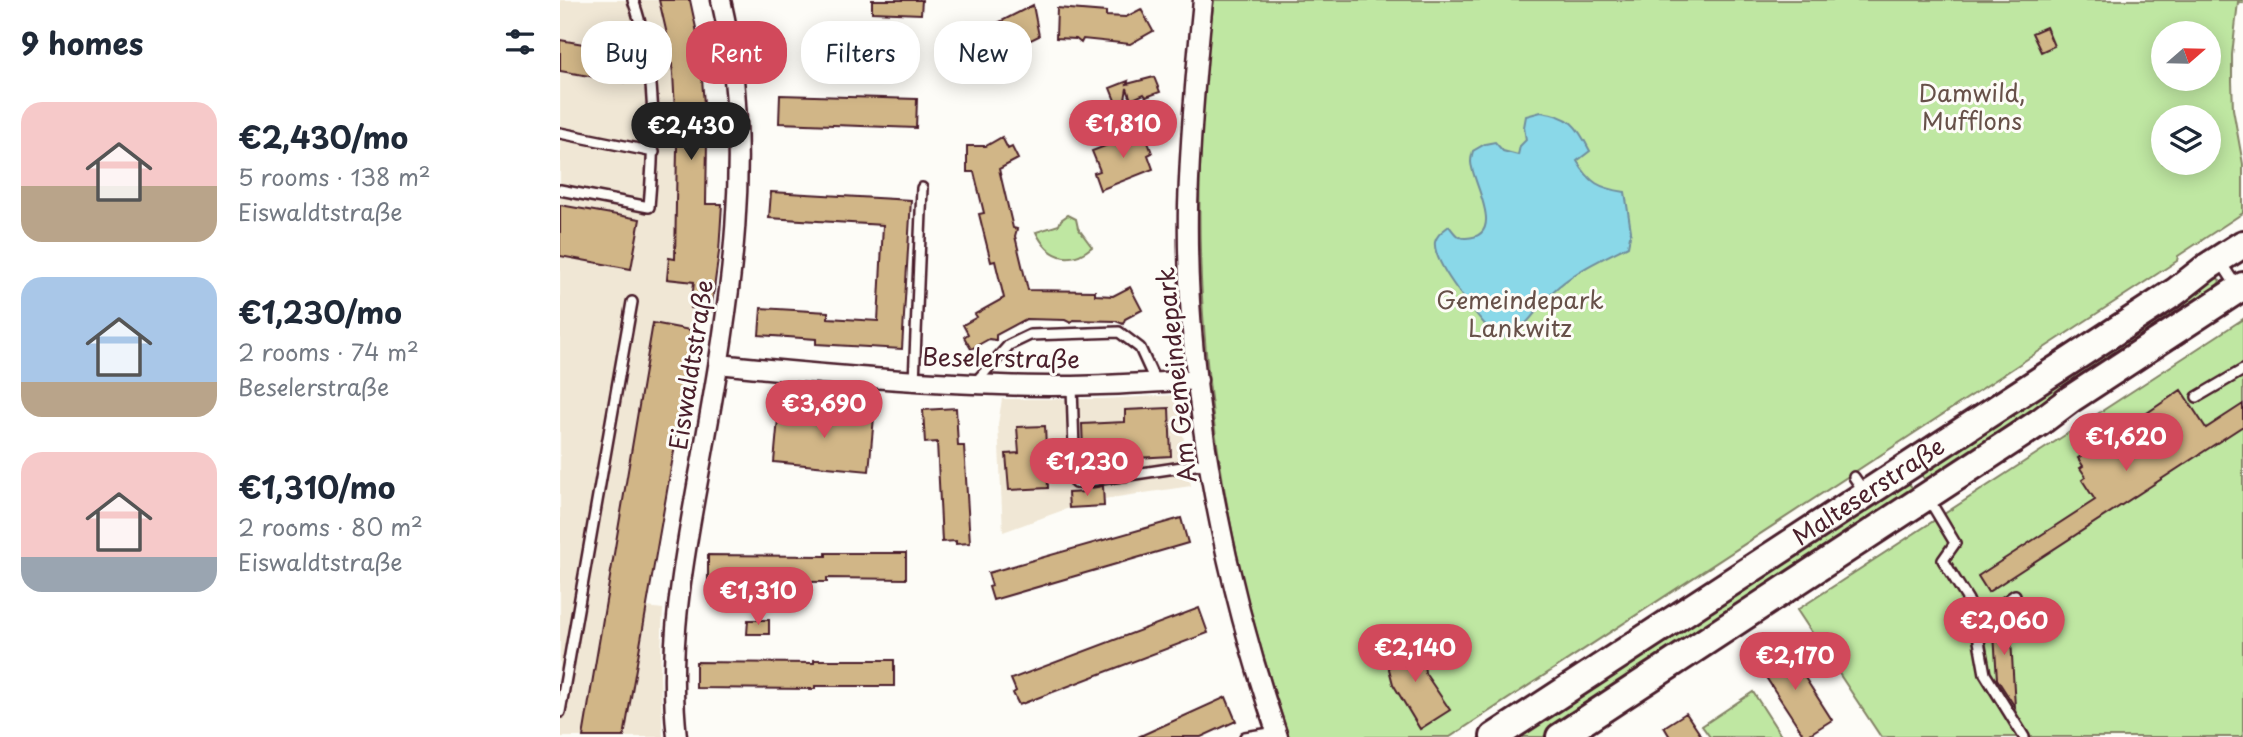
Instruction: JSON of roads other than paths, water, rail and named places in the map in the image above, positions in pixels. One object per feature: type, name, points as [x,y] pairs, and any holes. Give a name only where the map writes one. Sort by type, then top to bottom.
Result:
[{"type":"main road","name":"Malteserstraße","points":[[1494,737],[1860,485],[1908,467],[2175,292],[2243,244]]},
{"type":"main road","name":"Malteserstraße","points":[[1560,737],[2241,287]]},
{"type":"main road","points":[[1908,467],[1927,497]]},
{"type":"street","name":"Eiswaldtstraße","points":[[677,737],[675,656],[678,600],[719,364],[733,261],[738,183],[734,78],[729,33],[721,0]]},
{"type":"street","name":"Am Gemeindepark","points":[[1203,0],[1193,106],[1188,207],[1189,263],[1198,380],[1216,505],[1238,600],[1263,692],[1278,734]]},
{"type":"street","name":"Beselerstraße","points":[[719,364],[826,376],[914,382],[1072,386],[1198,380]]},
{"type":"lane","points":[[560,190],[649,207],[654,113],[643,28],[633,0]]},
{"type":"lane","points":[[560,133],[654,152]]},
{"type":"lane","points":[[914,382],[922,188]]},
{"type":"lane","points":[[2219,259],[2241,287]]},
{"type":"lane","points":[[560,712],[632,302]]},
{"type":"lane","points":[[974,384],[1009,345],[1030,335],[1119,332],[1140,348],[1156,383]]},
{"type":"lane","points":[[2197,397],[2243,370]]},
{"type":"lane","points":[[1072,386],[1075,483],[1209,463]]},
{"type":"lane","points":[[1927,497],[1955,543],[1943,560],[1968,600],[1975,619],[1985,674],[2024,737]]},
{"type":"lane","points":[[1975,619],[1991,612],[2015,595]]},
{"type":"lane","points":[[1245,737],[1278,734]]},
{"type":"water","points":[[1541,112],[1566,119],[1581,134],[1590,151],[1577,161],[1586,175],[1608,189],[1625,192],[1631,231],[1628,246],[1566,281],[1522,327],[1501,337],[1492,333],[1457,289],[1441,263],[1435,242],[1449,226],[1461,238],[1478,235],[1484,228],[1484,206],[1471,162],[1473,151],[1495,142],[1503,151],[1518,155],[1520,146],[1526,140],[1526,116]]},
{"type":"park label","name":"Damwild, Mufflons","points":[[1972,108]]},
{"type":"park label","name":"Gemeindepark Lankwitz","points":[[1520,315]]}]
